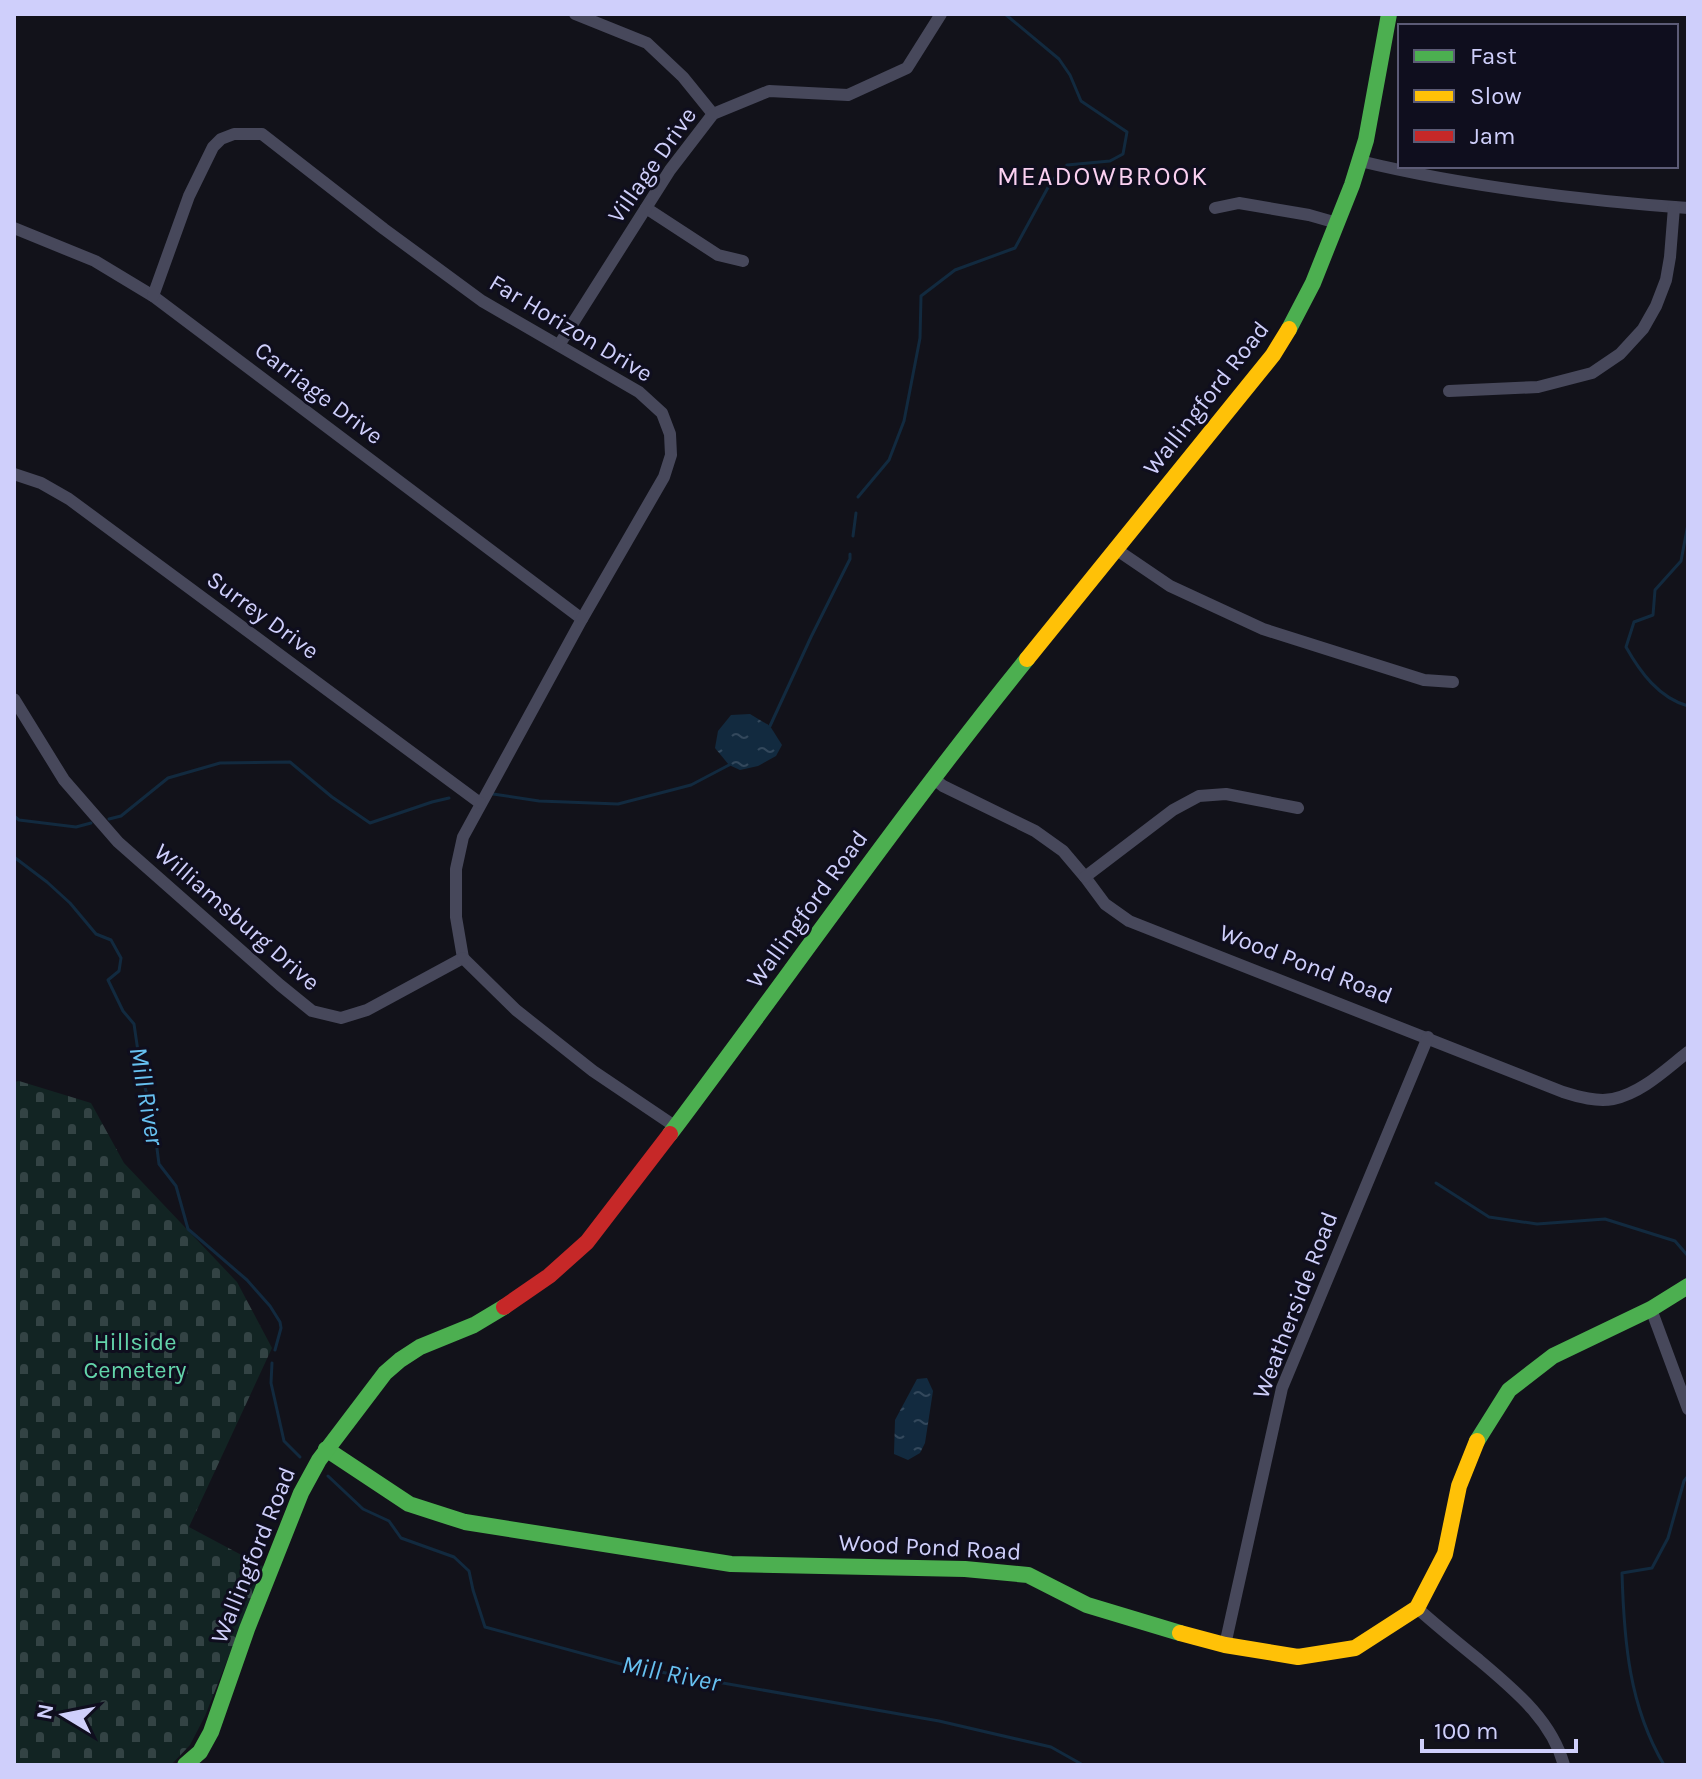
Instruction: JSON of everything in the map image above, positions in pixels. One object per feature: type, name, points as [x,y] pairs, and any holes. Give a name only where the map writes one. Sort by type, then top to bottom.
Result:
[{"type":"street","points":[[575,14],[647,43],[683,77],[713,114]]},
{"type":"street","name":"Village Drive","points":[[559,345],[670,170],[713,114],[769,91],[848,95],[907,68],[941,14]]},
{"type":"street","name":"Wallingford Road","points":[[189,1764],[211,1732],[289,1520],[311,1473],[372,1388],[400,1360],[420,1347],[474,1325],[500,1310],[577,1253],[676,1127],[933,778],[1273,355],[1300,311],[1360,161],[1389,14]]},
{"type":"street","name":"Far Horizon Drive","points":[[153,296],[189,196],[213,147],[221,139],[234,134],[262,134],[482,301],[639,392],[662,413],[670,434],[671,455],[664,477],[463,837],[456,869],[456,917],[463,958]]},
{"type":"street","points":[[1360,161],[1497,187],[1688,208]]},
{"type":"street","points":[[1215,208],[1239,203],[1337,223]]},
{"type":"street","points":[[1449,391],[1538,387],[1592,373],[1620,354],[1643,329],[1661,293],[1670,257],[1674,207]]},
{"type":"street","points":[[646,208],[718,255],[743,261]]},
{"type":"street","name":"Carriage Drive","points":[[14,228],[95,261],[153,296],[582,619]]},
{"type":"street","name":"Surrey Drive","points":[[14,474],[41,483],[69,499],[480,803]]},
{"type":"street","points":[[1117,550],[1170,586],[1263,629],[1424,680],[1453,682]]},
{"type":"street","name":"Williamsburg Drive","points":[[14,699],[64,780],[118,842],[312,1011],[341,1018],[367,1010],[463,958]]},
{"type":"street","name":"Wood Pond Road","points":[[933,778],[1035,831],[1063,851],[1105,904],[1129,921],[1563,1092],[1593,1099],[1614,1099],[1643,1086],[1688,1052]]},
{"type":"street","points":[[1085,877],[1173,810],[1199,796],[1226,794],[1298,808]]},
{"type":"street","points":[[463,958],[516,1010],[593,1071],[676,1127]]},
{"type":"street","name":"Weatherside Road","points":[[1225,1645],[1282,1388],[1428,1037]]},
{"type":"street","name":"Wood Pond Road","points":[[326,1449],[409,1504],[465,1522],[731,1564],[965,1569],[1028,1575],[1087,1605],[1225,1645],[1298,1657],[1355,1648],[1417,1608],[1445,1554],[1459,1486],[1478,1438],[1509,1390],[1553,1356],[1651,1309],[1688,1286]]},
{"type":"street","points":[[1651,1309],[1688,1409]]},
{"type":"street","points":[[1417,1608],[1532,1707],[1549,1731],[1564,1765]]},
{"type":"green space","name":"Hillside Cemetery","points":[[14,1082],[91,1103],[124,1163],[237,1282],[272,1348],[189,1527],[264,1567],[205,1716],[190,1745],[171,1765],[14,1765]]},
{"type":"water","points":[[750,714],[770,726],[782,745],[776,756],[758,766],[740,770],[729,765],[715,748],[718,731],[731,715]]},
{"type":"water","points":[[927,1378],[933,1391],[925,1443],[920,1453],[908,1460],[894,1454],[895,1420],[917,1379]]},
{"type":"waterway","points":[[858,497],[889,460],[904,421],[920,338],[921,296],[955,270],[1015,248],[1051,182],[1067,165],[1110,161],[1123,154],[1127,132],[1081,101],[1059,59],[1005,14]]},
{"type":"waterway","points":[[853,536],[856,513]]},
{"type":"waterway","points":[[1688,524],[1681,561],[1655,590],[1653,615],[1634,622],[1626,647],[1651,683],[1668,697],[1688,706]]},
{"type":"waterway","points":[[770,726],[850,554]]},
{"type":"waterway","points":[[109,819],[121,816],[168,778],[220,763],[290,762],[370,823],[449,798]]},
{"type":"waterway","points":[[493,794],[539,801],[618,804],[691,785],[729,765]]},
{"type":"waterway","points":[[14,816],[19,820],[76,827],[91,823]]},
{"type":"waterway","name":"Mill River","points":[[14,857],[70,903],[96,934],[111,940],[121,958],[119,971],[108,980],[123,1011],[134,1024],[159,1164],[176,1186],[188,1229],[247,1280],[280,1322],[275,1350]]},
{"type":"waterway","points":[[1436,1183],[1489,1217],[1537,1224],[1605,1219],[1675,1241],[1688,1256]]},
{"type":"waterway","name":"Mill River","points":[[272,1363],[271,1383],[284,1441],[300,1457]]},
{"type":"waterway","name":"Mill River","points":[[328,1476],[363,1509],[389,1521],[401,1538],[454,1557],[469,1571],[485,1627],[632,1667],[939,1721],[1051,1747],[1083,1765]]},
{"type":"waterway","points":[[1664,1765],[1652,1743],[1636,1696],[1624,1623],[1622,1573],[1652,1568],[1668,1538],[1688,1476]]},
{"type":"traffic: fast","points":[[1289,329],[1313,283],[1352,185],[1366,140],[1389,14]]},
{"type":"traffic: fast","points":[[670,1134],[890,835],[1027,659]]},
{"type":"traffic: fast","points":[[1477,1441],[1509,1390],[1553,1356],[1651,1309],[1688,1286]]},
{"type":"traffic: fast","points":[[185,1765],[200,1752],[211,1732],[247,1629],[301,1493],[319,1460],[385,1373],[400,1360],[420,1347],[474,1325],[504,1307]]},
{"type":"traffic: fast","points":[[326,1449],[409,1504],[465,1522],[731,1564],[965,1569],[1028,1575],[1087,1605],[1180,1633]]},
{"type":"traffic: slow","points":[[1027,659],[1273,355],[1289,329]]},
{"type":"traffic: slow","points":[[1180,1633],[1225,1645],[1298,1657],[1355,1648],[1417,1608],[1445,1554],[1459,1486],[1477,1441]]},
{"type":"traffic: jam","points":[[504,1307],[549,1276],[587,1242],[670,1134]]},
{"type":"district","name":"MEADOWBROOK","points":[[1103,176]]}]
